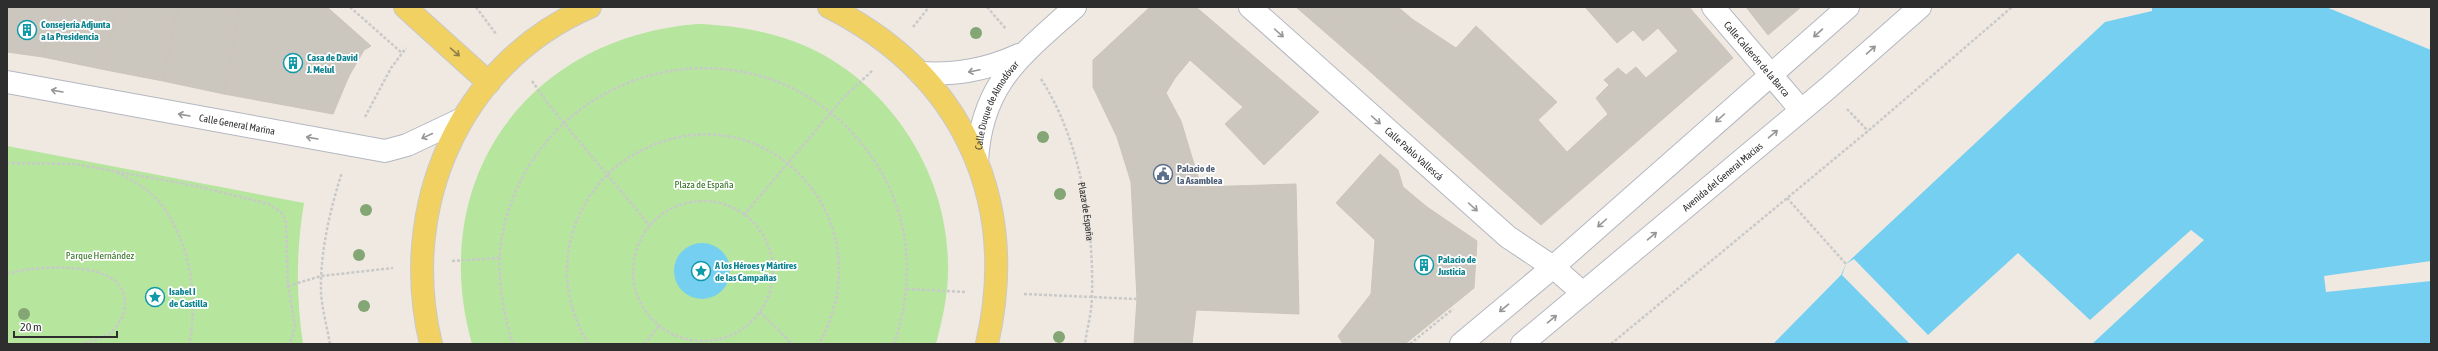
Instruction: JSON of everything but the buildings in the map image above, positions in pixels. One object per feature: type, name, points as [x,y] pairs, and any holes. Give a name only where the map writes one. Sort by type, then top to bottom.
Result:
[{"type":"main road","points":[[405,7],[489,82]]},
{"type":"main road","points":[[431,344],[422,295],[422,239],[432,189],[440,165],[462,119],[489,82],[535,39],[590,7]]},
{"type":"main road","points":[[829,7],[874,32],[920,73],[953,114],[977,162],[991,206],[996,239],[996,293],[987,344]]},
{"type":"street","name":"Calle Duque de Almodóvar","points":[[977,162],[978,137],[984,114],[994,91],[1007,71],[1024,53],[1075,7]]},
{"type":"street","name":"Calle Pablo Vallescá","points":[[1250,7],[1508,238],[1553,267],[1583,293]]},
{"type":"street","name":"Calle Calderón de la Barca","points":[[1713,7],[1801,110]]},
{"type":"street","points":[[1461,344],[1553,267],[1770,74],[1848,7]]},
{"type":"street","name":"Avenida del General Macias","points":[[1522,344],[1801,110],[1920,7]]},
{"type":"street","name":"Calle Duque de Almodóvar","points":[[920,73],[947,74],[974,71],[1000,64],[1024,53]]},
{"type":"street","name":"Calle General Marina","points":[[7,82],[384,151],[407,145],[462,119]]},
{"type":"path","points":[[350,7],[402,53]]},
{"type":"path","points":[[1611,344],[1787,198],[2012,7]]},
{"type":"path","points":[[514,344],[506,321],[500,290],[500,258],[504,228],[513,198],[526,170],[544,144],[564,122],[591,102],[626,83],[649,75],[680,69],[712,67],[744,71],[775,80],[804,94],[831,112],[852,131],[870,153],[885,178],[901,218],[907,261],[907,289],[902,321],[894,344]]},
{"type":"path","name":"Plaza de España","points":[[1045,86],[1072,146],[1088,213],[1092,297],[1085,344]]},
{"type":"path","points":[[744,215],[844,97]]},
{"type":"path","points":[[549,105],[650,226]]},
{"type":"path","points":[[588,344],[571,308],[567,284],[567,260],[571,236],[580,213],[592,192],[607,174],[630,156],[663,141],[706,134],[748,142],[788,163],[803,177],[821,202],[836,235],[840,258],[837,302],[830,324],[819,344]]},
{"type":"path","points":[[7,163],[75,164],[113,170],[270,204],[282,214],[286,222],[288,286],[295,326],[290,344]]},
{"type":"path","points":[[113,170],[133,180],[160,203],[179,233],[186,253],[194,323],[189,344]]},
{"type":"path","points":[[1787,198],[1846,264]]},
{"type":"path","points":[[695,202],[721,204],[744,215],[761,232],[769,248],[773,266],[771,290],[760,312],[742,329],[719,339],[694,340],[671,332],[660,326],[644,307],[635,284],[634,272],[638,247],[650,226],[670,210],[695,202]]},
{"type":"path","points":[[478,258],[500,258]]},
{"type":"path","points":[[7,274],[40,268],[64,268],[94,272],[114,280],[122,290],[125,298],[126,307],[120,321],[109,333],[82,344]]},
{"type":"path","points":[[288,286],[321,276]]},
{"type":"path","points":[[1410,344],[1456,307]]},
{"type":"path","points":[[760,312],[792,344]]},
{"type":"path","points":[[644,344],[660,326]]},
{"type":"green space","name":"Plaza de España","points":[[697,24],[730,26],[762,32],[784,38],[818,52],[850,72],[877,96],[901,125],[921,156],[935,190],[945,226],[948,284],[936,344],[472,344],[461,283],[464,226],[478,174],[504,127],[539,88],[584,57],[637,35]]},
{"type":"green space","name":"Parque Hernández","points":[[7,146],[304,203],[298,256],[299,309],[303,344],[7,344]]},
{"type":"water","points":[[2152,7],[2326,7],[2431,50],[2431,344],[1773,344],[1841,275],[1846,264],[2105,22],[2152,11]]},
{"type":"water","points":[[702,243],[713,245],[722,251],[728,260],[730,271],[728,282],[722,291],[713,297],[702,299],[691,297],[682,291],[676,282],[674,271],[676,260],[682,251],[691,245]]},
{"type":"pier","points":[[2191,230],[2204,240],[2092,344],[1910,344],[1842,275],[1846,264],[1854,259],[1928,335],[2018,253],[2090,320]]},
{"type":"pier","points":[[2431,261],[2431,281],[2326,292],[2324,276]]},
{"type":"place","name":"Consejería Adjunta a la Presidencia","points":[[27,30]]},
{"type":"place","name":"Casa de David J. Melul","points":[[293,63]]},
{"type":"place","name":"Palacio de la Asamblea","points":[[1163,174]]},
{"type":"place","name":"Palacio de Justicia","points":[[1424,265]]},
{"type":"place","name":"A los Héroes y Mártires de las Campañas","points":[[701,271]]},
{"type":"place","name":"Isabel I de Castilla","points":[[155,297]]}]
